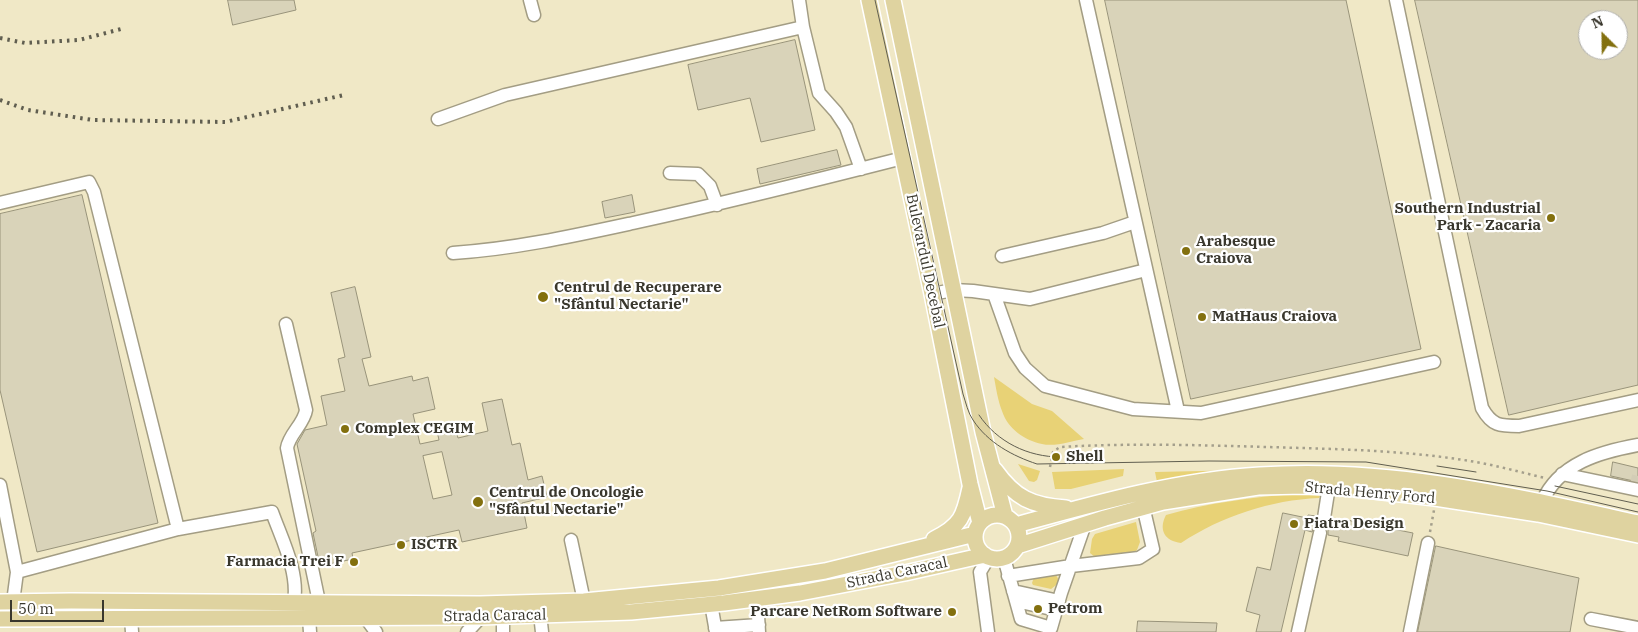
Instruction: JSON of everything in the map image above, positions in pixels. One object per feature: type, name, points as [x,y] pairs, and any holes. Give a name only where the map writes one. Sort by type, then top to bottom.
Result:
[{"type":"main road","name":"Bulevardul Decebal","points":[[869,0],[932,294],[978,528]]},
{"type":"main road","name":"Bulevardul Decebal","points":[[892,0],[990,463],[1010,520]]},
{"type":"main road","points":[[990,463],[1012,490],[1032,504],[1056,508],[1080,508]]},
{"type":"main road","name":"Strada Henry Ford","points":[[1010,520],[1080,508],[1142,492],[1196,483],[1259,475],[1313,473],[1404,480],[1542,502],[1638,523]]},
{"type":"main road","points":[[902,553],[945,534],[959,522],[970,484]]},
{"type":"main road","name":"Strada Henry Ford","points":[[1017,546],[1143,506],[1258,487],[1329,486],[1436,498],[1538,514],[1638,535]]},
{"type":"main road","points":[[991,516],[1010,520],[1019,531],[1017,546],[1014,551],[992,557],[979,549],[976,542],[978,528],[991,516]]},
{"type":"main road","name":"Strada Caracal","points":[[6,602],[319,602],[481,610],[540,622],[584,601],[719,588],[825,571],[902,553],[978,528]]},
{"type":"main road","name":"Strada Caracal","points":[[0,619],[131,625],[310,625],[365,618],[481,610],[503,624],[540,622],[800,593],[992,557]]},
{"type":"street","points":[[530,0],[534,15]]},
{"type":"street","points":[[800,0],[803,27],[819,93],[846,127],[861,169]]},
{"type":"street","points":[[1086,0],[1178,411]]},
{"type":"street","points":[[1396,0],[1482,408],[1489,420],[1501,426],[1520,426],[1638,400]]},
{"type":"street","points":[[438,119],[505,95],[803,27]]},
{"type":"street","points":[[453,253],[494,250],[564,238],[717,205],[903,158]]},
{"type":"street","points":[[670,173],[698,174],[710,186],[717,205]]},
{"type":"street","points":[[0,203],[89,182],[94,192],[178,529]]},
{"type":"street","points":[[1002,256],[1102,233],[1135,222]]},
{"type":"street","points":[[932,294],[953,290],[973,290],[1030,298],[1146,270]]},
{"type":"street","points":[[994,294],[1015,353],[1025,368],[1045,386],[1133,409],[1200,412],[1434,362]]},
{"type":"street","points":[[286,324],[306,410],[305,416],[288,442],[287,448],[319,602]]},
{"type":"street","points":[[1542,502],[1547,491],[1559,477],[1580,461],[1600,453],[1638,445]]},
{"type":"street","points":[[1559,477],[1636,488]]},
{"type":"street","points":[[0,485],[17,572],[6,602]]},
{"type":"street","points":[[1324,518],[1329,486]]},
{"type":"street","points":[[1008,576],[1138,558],[1153,549],[1143,506]]},
{"type":"street","points":[[17,572],[178,529],[272,512],[294,577],[296,592],[294,602]]},
{"type":"street","points":[[1056,611],[1085,524]]},
{"type":"street","points":[[1298,632],[1320,534]]},
{"type":"street","points":[[571,540],[584,601]]},
{"type":"street","points":[[1410,632],[1428,543]]},
{"type":"street","points":[[988,632],[980,572],[992,557],[1008,576],[1016,601]]},
{"type":"street","points":[[711,604],[716,630],[759,629],[757,599]]},
{"type":"street","points":[[1016,601],[1056,611]]},
{"type":"street","points":[[1016,601],[1056,611]]},
{"type":"street","points":[[467,632],[481,610]]},
{"type":"street","points":[[365,618],[376,632]]},
{"type":"street","points":[[1591,619],[1638,628]]},
{"type":"path","points":[[1050,467],[1053,452],[1060,447],[1172,444],[1360,451],[1430,456],[1471,461],[1559,477]]},
{"type":"path","points":[[1095,451],[1096,445]]},
{"type":"path","points":[[1428,543],[1436,498]]},
{"type":"shaded area","points":[[0,0],[1638,0],[1638,632],[0,632]]},
{"type":"shaded area","points":[[994,377],[1032,404],[1052,411],[1084,439],[1047,445],[1023,437],[1008,423],[1005,417],[999,403]]},
{"type":"shaded area","points":[[1018,464],[1040,471],[1037,480],[1034,482],[1029,481]]},
{"type":"shaded area","points":[[1124,469],[1123,476],[1071,489],[1055,489],[1052,472]]},
{"type":"shaded area","points":[[1248,470],[1157,482],[1155,472]]},
{"type":"shaded area","points":[[1296,494],[1321,494],[1319,498],[1283,502],[1247,511],[1213,525],[1181,543],[1171,540],[1164,534],[1163,525],[1166,515],[1231,501]]},
{"type":"shaded area","points":[[1136,522],[1140,542],[1137,550],[1128,556],[1095,557],[1090,553],[1092,539],[1095,534]]},
{"type":"shaded area","points":[[1056,575],[1060,582],[1051,589],[1033,585],[1032,583],[1034,577]]},
{"type":"building","points":[[228,0],[294,0],[296,10],[233,25]]},
{"type":"building","points":[[1105,0],[1346,0],[1421,349],[1191,399]]},
{"type":"building","name":"Southern Industrial Park - Zacaria","points":[[1415,0],[1638,0],[1638,385],[1509,415]]},
{"type":"building","points":[[795,40],[815,130],[761,142],[750,98],[698,110],[688,65]]},
{"type":"building","points":[[837,150],[841,165],[760,184],[757,169]]},
{"type":"building","points":[[82,195],[158,523],[37,552],[0,390],[0,214]]},
{"type":"building","points":[[632,195],[635,212],[605,218],[602,202]]},
{"type":"building","points":[[355,287],[371,357],[362,359],[369,386],[412,376],[413,381],[428,377],[435,409],[413,414],[420,444],[439,440],[436,427],[454,423],[458,438],[488,431],[482,403],[502,399],[512,445],[520,443],[528,480],[542,476],[547,497],[522,503],[527,528],[462,542],[459,530],[352,553],[353,559],[320,566],[313,533],[316,531],[297,444],[305,430],[327,425],[321,396],[345,391],[338,359],[345,357],[331,293]],"holes":[[[442,452],[452,495],[433,499],[423,456]]]},
{"type":"building","points":[[1613,462],[1638,468],[1638,482],[1611,476]]},
{"type":"building","points":[[1283,513],[1307,518],[1308,515],[1316,516],[1320,525],[1314,527],[1312,532],[1305,530],[1281,632],[1256,632],[1260,615],[1246,611],[1257,567],[1270,570]]},
{"type":"building","points":[[1332,519],[1342,521],[1342,519],[1413,533],[1408,556],[1338,541],[1339,537],[1328,535],[1328,530],[1324,526],[1330,523]]},
{"type":"building","points":[[1436,546],[1579,578],[1570,632],[1418,632]]},
{"type":"building","points":[[1138,621],[1217,623],[1216,632],[1137,632]]},
{"type":"tunnel","points":[[1636,484],[1638,476]]},
{"type":"tram line","points":[[875,0],[963,394],[973,420],[986,435],[1002,448],[1037,464],[1209,461],[1366,462],[1547,491],[1638,512]]},
{"type":"tram line","points":[[979,415],[995,433],[1014,446],[1036,454],[1060,457]]},
{"type":"tram line","points":[[1437,466],[1476,472]]},
{"type":"tram line","points":[[1555,486],[1638,504]]},
{"type":"railway","points":[[0,38],[25,43],[79,40],[125,28]]},
{"type":"railway","points":[[0,100],[28,110],[93,120],[225,122],[344,95]]},
{"type":"place","name":"Southern Industrial Park - Zacaria","points":[[1551,218]]},
{"type":"place","name":"Arabesque Craiova","points":[[1186,251]]},
{"type":"place","name":"Centrul de Recuperare \"Sfântul Nectarie\"","points":[[543,297]]},
{"type":"place","name":"MatHaus Craiova","points":[[1202,317]]},
{"type":"place","name":"Complex CEGIM","points":[[345,429]]},
{"type":"place","name":"Shell","points":[[1056,457]]},
{"type":"place","name":"Centrul de Oncologie \"Sfântul Nectarie\"","points":[[478,502]]},
{"type":"place","name":"Piatra Design","points":[[1294,524]]},
{"type":"place","name":"ISCTR","points":[[401,545]]},
{"type":"place","name":"Farmacia Trei F","points":[[354,562]]},
{"type":"place","name":"Petrom","points":[[1038,609]]},
{"type":"place","name":"Parcare NetRom Software","points":[[952,612]]}]
